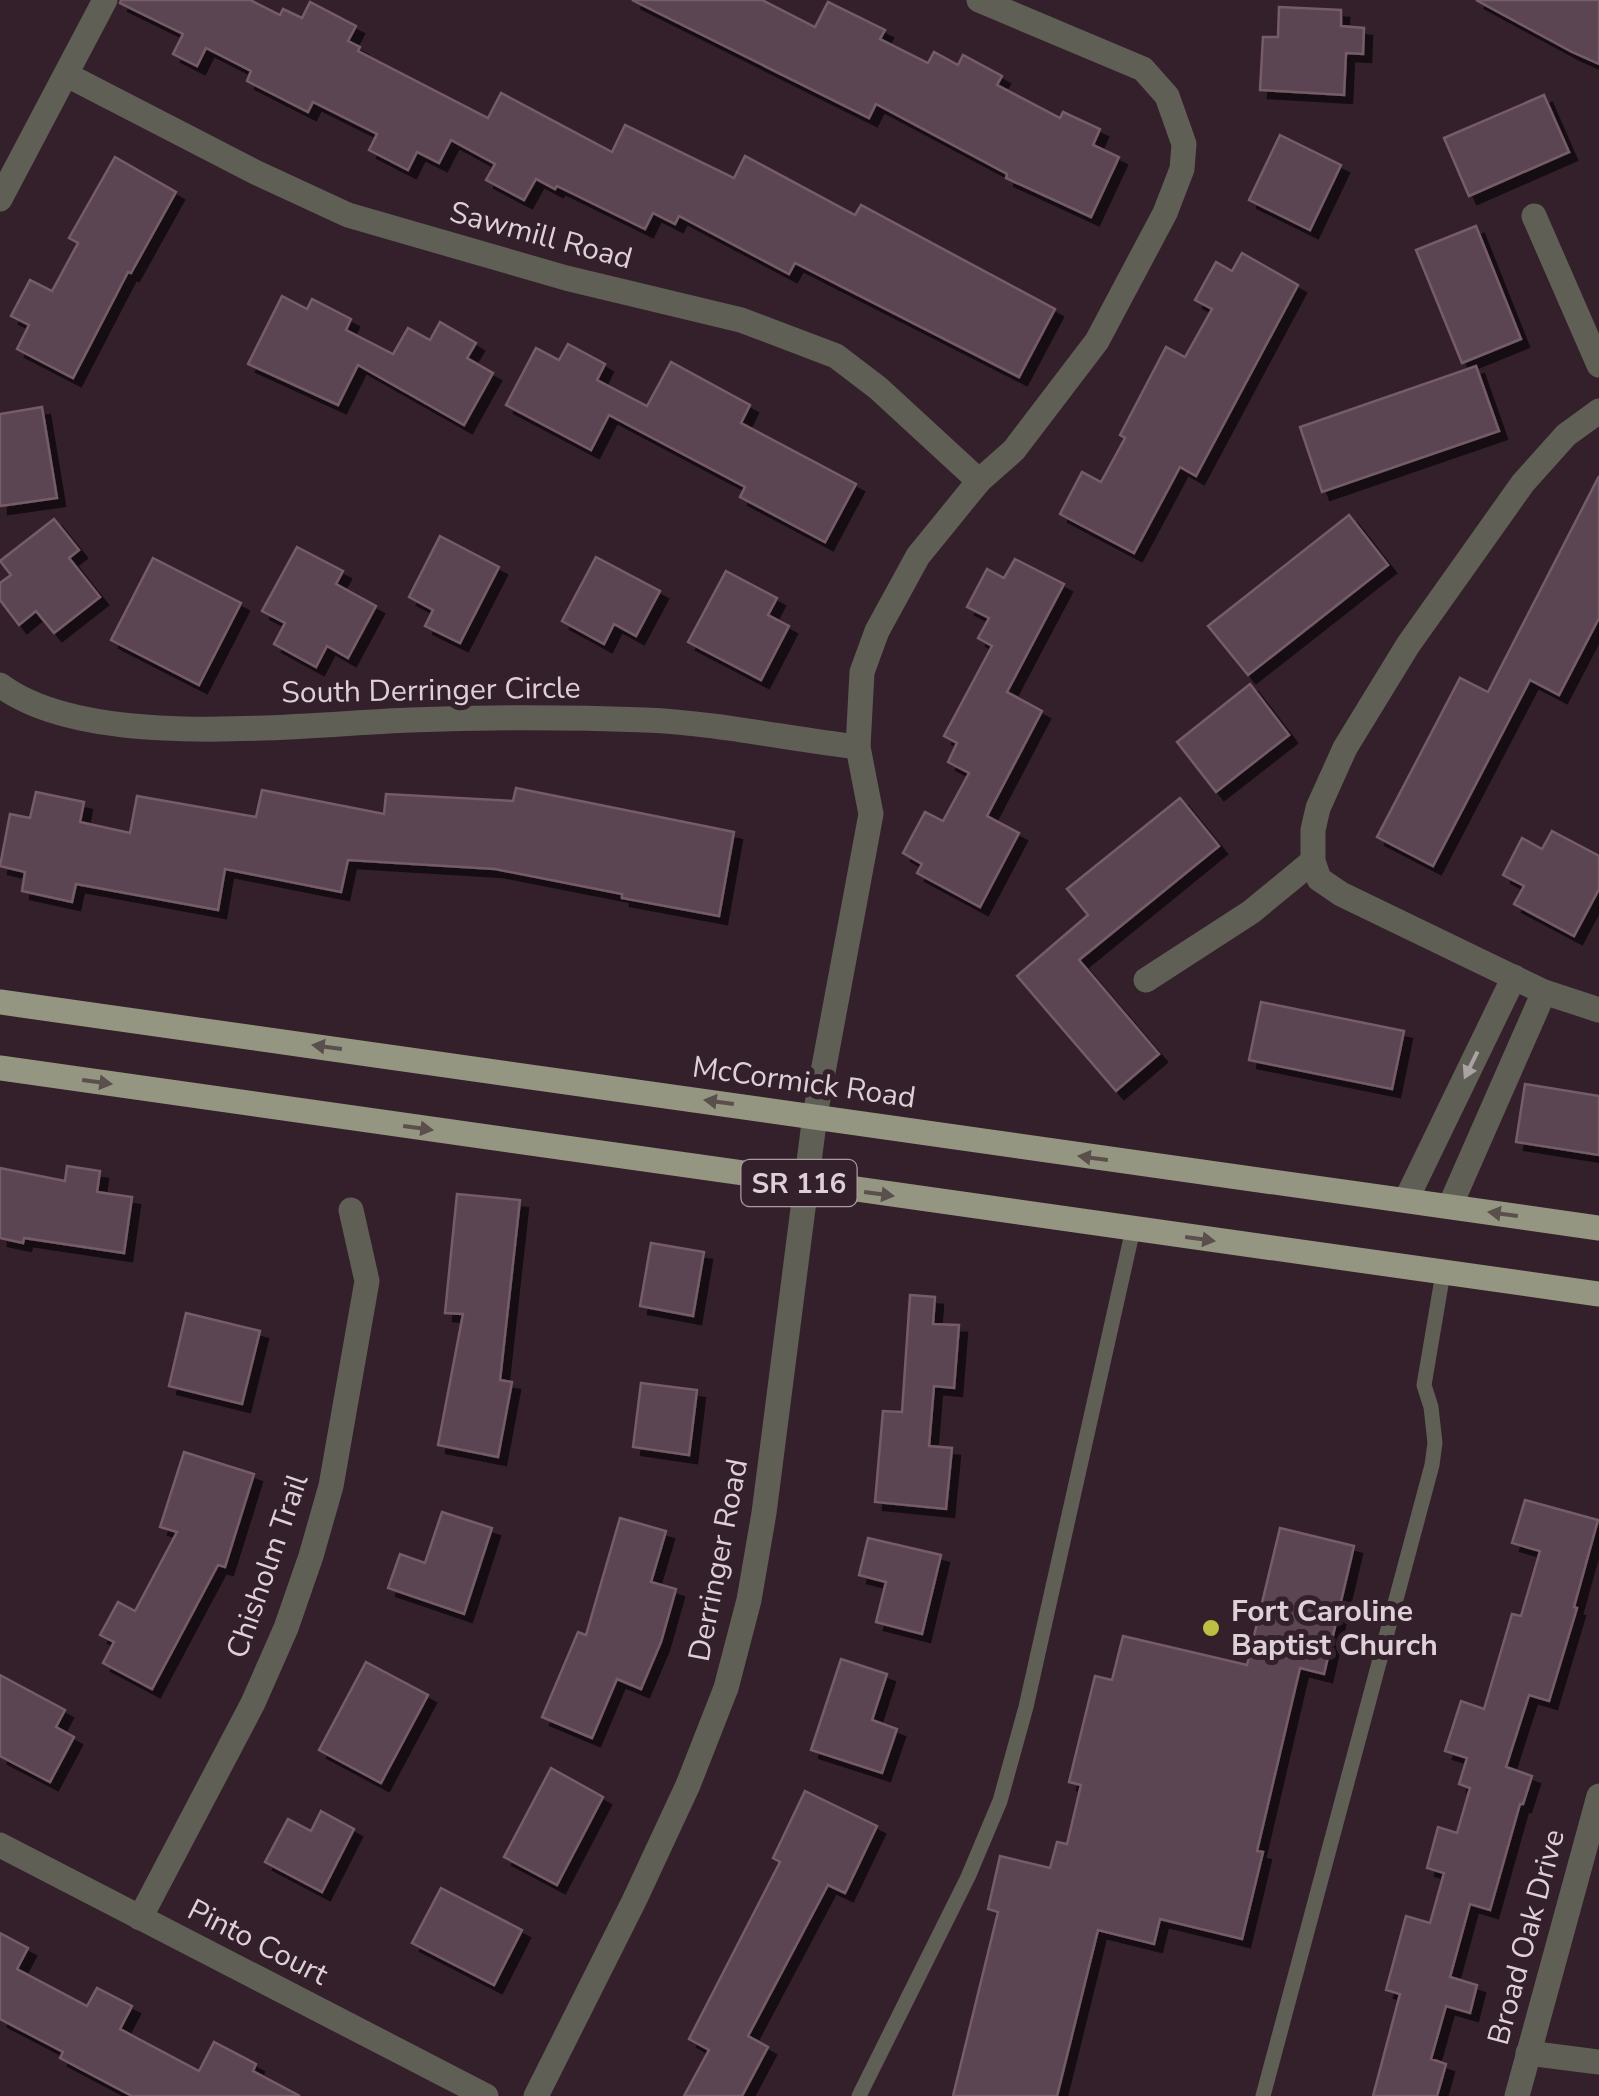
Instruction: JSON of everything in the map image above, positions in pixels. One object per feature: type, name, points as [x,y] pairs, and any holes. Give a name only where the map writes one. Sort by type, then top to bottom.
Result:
[{"type":"main road","name":"McCormick Road","points":[[0,1002],[1599,1228]]},
{"type":"main road","name":"SR 116","points":[[0,1068],[1599,1294]]},
{"type":"street","points":[[0,200],[105,0]]},
{"type":"street","name":"Derringer Road","points":[[536,2096],[688,1785],[726,1688],[748,1600],[764,1513],[815,1116],[870,814],[858,746],[862,672],[877,631],[918,556],[978,481],[1014,450],[1097,341],[1165,213],[1182,168],[1184,144],[1167,96],[1143,69],[979,0]]},
{"type":"street","name":"Sawmill Road","points":[[67,75],[255,172],[348,214],[548,273],[740,320],[836,356],[878,388],[978,481]]},
{"type":"street","points":[[1534,216],[1599,365]]},
{"type":"street","points":[[1599,411],[1566,436],[1523,484],[1408,644],[1345,748],[1318,808],[1313,830],[1313,861],[1320,880],[1341,894],[1544,992],[1599,1010]]},
{"type":"street","name":"South Derringer Circle","points":[[3,695],[92,721],[142,728],[416,720],[649,720],[858,746]]},
{"type":"street","points":[[1146,980],[1251,912],[1313,861]]},
{"type":"street","points":[[1406,1200],[1514,978]]},
{"type":"street","points":[[1450,1206],[1544,992]]},
{"type":"street","name":"Chisholm Trail","points":[[140,1918],[253,1702],[286,1628],[311,1556],[334,1469],[366,1281],[352,1210]]},
{"type":"street","name":"Broad Oak Drive","points":[[1517,2096],[1599,1796]]},
{"type":"street","name":"Pinto Court","points":[[0,1845],[486,2096]]},
{"type":"street","points":[[1528,2052],[1599,2062]]},
{"type":"lane","points":[[859,2096],[968,1876],[1000,1801],[1026,1707],[1133,1230]]},
{"type":"lane","points":[[1263,2096],[1432,1465],[1435,1443],[1424,1385],[1443,1273]]},
{"type":"building","points":[[250,0],[280,15],[283,9],[302,18],[310,2],[356,26],[348,41],[360,47],[358,51],[488,118],[501,93],[612,152],[625,125],[734,178],[745,156],[855,215],[861,205],[1055,309],[1019,377],[795,263],[789,274],[679,216],[675,224],[653,213],[645,229],[536,179],[524,200],[486,180],[495,164],[451,140],[439,163],[417,152],[408,170],[369,150],[377,134],[313,102],[308,112],[247,81],[251,71],[206,48],[197,66],[173,54],[183,34],[120,3]]},
{"type":"building","points":[[632,0],[762,0],[815,27],[828,2],[885,30],[880,39],[928,63],[934,52],[958,65],[963,55],[1002,76],[997,85],[1060,118],[1063,112],[1100,129],[1093,145],[1119,157],[1091,217],[1006,178],[1007,174],[876,104],[869,118]]},
{"type":"building","points":[[1476,0],[1599,0],[1599,64],[1572,52]]},
{"type":"building","points":[[1279,7],[1341,10],[1341,26],[1364,28],[1363,54],[1346,53],[1344,95],[1260,90],[1263,37],[1278,37]]},
{"type":"building","points":[[1544,95],[1569,152],[1469,196],[1444,138]]},
{"type":"building","points":[[1280,135],[1341,165],[1310,230],[1249,200]]},
{"type":"building","points":[[115,157],[176,192],[131,273],[128,272],[73,378],[17,349],[29,325],[11,316],[30,280],[52,291],[78,243],[69,238]]},
{"type":"building","points":[[1476,226],[1521,339],[1462,363],[1416,250]]},
{"type":"building","points":[[1242,253],[1298,285],[1196,476],[1180,467],[1134,553],[1060,514],[1082,472],[1101,482],[1125,438],[1120,435],[1166,347],[1185,357],[1212,309],[1195,300],[1216,262],[1232,271]]},
{"type":"building","points":[[282,296],[307,309],[312,299],[351,319],[346,330],[393,354],[408,328],[430,340],[440,322],[476,343],[467,358],[493,373],[464,425],[358,365],[338,405],[248,364]]},
{"type":"building","points":[[568,344],[605,364],[597,380],[647,406],[671,362],[750,405],[741,423],[856,484],[825,542],[740,497],[745,487],[609,415],[591,450],[506,405],[536,348],[559,360]]},
{"type":"building","points":[[1476,366],[1499,431],[1322,492],[1300,427]]},
{"type":"building","points":[[42,407],[57,498],[0,506],[0,414]]},
{"type":"building","points":[[1599,476],[1599,618],[1559,695],[1530,680],[1433,866],[1377,837],[1460,678],[1488,692]]},
{"type":"building","points":[[1349,515],[1388,565],[1248,675],[1208,626]]},
{"type":"building","points":[[54,519],[79,550],[69,558],[100,597],[54,633],[36,611],[19,625],[0,600],[0,583],[11,575],[0,561]]},
{"type":"building","points":[[440,536],[499,567],[460,643],[425,626],[433,610],[409,597]]},
{"type":"building","points":[[297,547],[343,571],[336,584],[376,606],[348,658],[327,646],[316,667],[274,644],[285,623],[262,611]]},
{"type":"building","points":[[596,557],[660,591],[636,636],[614,624],[604,644],[562,621]]},
{"type":"building","points":[[153,558],[241,603],[199,685],[111,640]]},
{"type":"building","points":[[1015,559],[1064,584],[1007,692],[1042,711],[987,816],[1019,833],[980,907],[917,873],[922,864],[903,853],[925,812],[943,821],[969,773],[948,762],[957,743],[944,736],[992,646],[978,638],[989,618],[967,607],[987,569],[1004,578]]},
{"type":"building","points":[[726,571],[777,598],[768,615],[789,626],[761,680],[688,642]]},
{"type":"building","points":[[1250,684],[1289,735],[1216,792],[1177,742]]},
{"type":"building","points":[[516,788],[734,832],[719,916],[495,869],[348,860],[341,892],[225,869],[218,910],[76,884],[72,902],[22,891],[25,872],[0,866],[10,814],[30,818],[36,792],[84,802],[80,822],[130,833],[137,796],[256,817],[262,790],[384,814],[386,794],[513,801]]},
{"type":"building","points":[[1180,798],[1219,846],[1079,960],[1159,1054],[1116,1091],[1017,976],[1088,915],[1067,889]]},
{"type":"building","points":[[1552,831],[1599,856],[1599,889],[1574,936],[1514,904],[1524,886],[1503,875],[1522,838],[1542,849]]},
{"type":"building","points":[[1261,1002],[1404,1031],[1392,1089],[1249,1060]]},
{"type":"building","points":[[1525,1084],[1599,1096],[1599,1155],[1516,1142]]},
{"type":"building","points":[[67,1166],[100,1171],[97,1192],[132,1197],[124,1253],[0,1238],[0,1168],[65,1181]]},
{"type":"building","points":[[457,1194],[520,1200],[500,1380],[512,1382],[498,1457],[438,1445],[463,1314],[445,1313]]},
{"type":"building","points":[[651,1243],[704,1252],[693,1316],[640,1306]]},
{"type":"building","points":[[910,1295],[935,1297],[933,1324],[959,1325],[954,1388],[934,1386],[929,1446],[952,1448],[946,1509],[875,1502],[883,1411],[902,1412]]},
{"type":"building","points":[[186,1313],[260,1331],[242,1404],[169,1386]]},
{"type":"building","points":[[641,1383],[697,1390],[689,1455],[633,1447]]},
{"type":"building","points":[[184,1452],[254,1474],[225,1567],[218,1565],[152,1689],[103,1663],[114,1642],[100,1635],[118,1602],[135,1611],[177,1532],[160,1527]]},
{"type":"building","points":[[1525,1500],[1598,1520],[1574,1607],[1577,1608],[1549,1701],[1529,1695],[1506,1767],[1532,1776],[1520,1804],[1490,1910],[1470,1904],[1450,1977],[1477,1985],[1470,2013],[1446,2006],[1431,2059],[1446,2064],[1437,2096],[1373,2096],[1400,1994],[1386,1990],[1406,1916],[1430,1923],[1444,1873],[1427,1868],[1438,1827],[1457,1833],[1470,1788],[1459,1784],[1467,1758],[1445,1751],[1461,1701],[1484,1709],[1512,1614],[1521,1616],[1540,1551],[1512,1543]]},
{"type":"building","points":[[442,1512],[492,1528],[464,1614],[388,1588],[400,1554],[425,1563]]},
{"type":"building","points":[[620,1518],[666,1531],[651,1582],[676,1589],[661,1642],[641,1689],[617,1679],[592,1738],[542,1717],[578,1632],[586,1635]]},
{"type":"building","points":[[1280,1528],[1354,1546],[1324,1674],[1300,1668],[1257,1851],[1263,1852],[1242,1939],[1160,1919],[1154,1944],[1098,1930],[1057,2096],[953,2096],[998,1912],[988,1909],[1000,1856],[1050,1868],[1057,1842],[1067,1844],[1081,1785],[1069,1782],[1095,1676],[1112,1680],[1123,1636],[1247,1665]]},
{"type":"building","points":[[868,1538],[941,1555],[922,1634],[876,1622],[886,1582],[859,1575]]},
{"type":"building","points":[[841,1659],[887,1674],[872,1720],[897,1729],[882,1773],[811,1750]]},
{"type":"building","points":[[366,1662],[428,1695],[381,1783],[319,1750]]},
{"type":"building","points":[[0,1675],[65,1710],[56,1727],[74,1737],[50,1782],[0,1756]]},
{"type":"building","points":[[551,1768],[603,1797],[557,1885],[504,1857]]},
{"type":"building","points":[[805,1791],[877,1826],[845,1893],[828,1885],[748,2036],[768,2047],[742,2096],[684,2096],[709,2050],[689,2039],[780,1862],[773,1858]]},
{"type":"building","points":[[321,1811],[354,1829],[322,1892],[265,1862],[288,1819],[311,1831]]},
{"type":"building","points":[[441,1888],[522,1930],[494,1985],[412,1943]]},
{"type":"building","points":[[0,1933],[28,1948],[17,1969],[87,2006],[97,1988],[132,2006],[120,2029],[199,2071],[214,2042],[256,2064],[253,2071],[300,2096],[132,2096],[60,2058],[63,2052],[0,2019]]},
{"type":"place","name":"Fort Caroline Baptist Church","points":[[1211,1628]]}]
